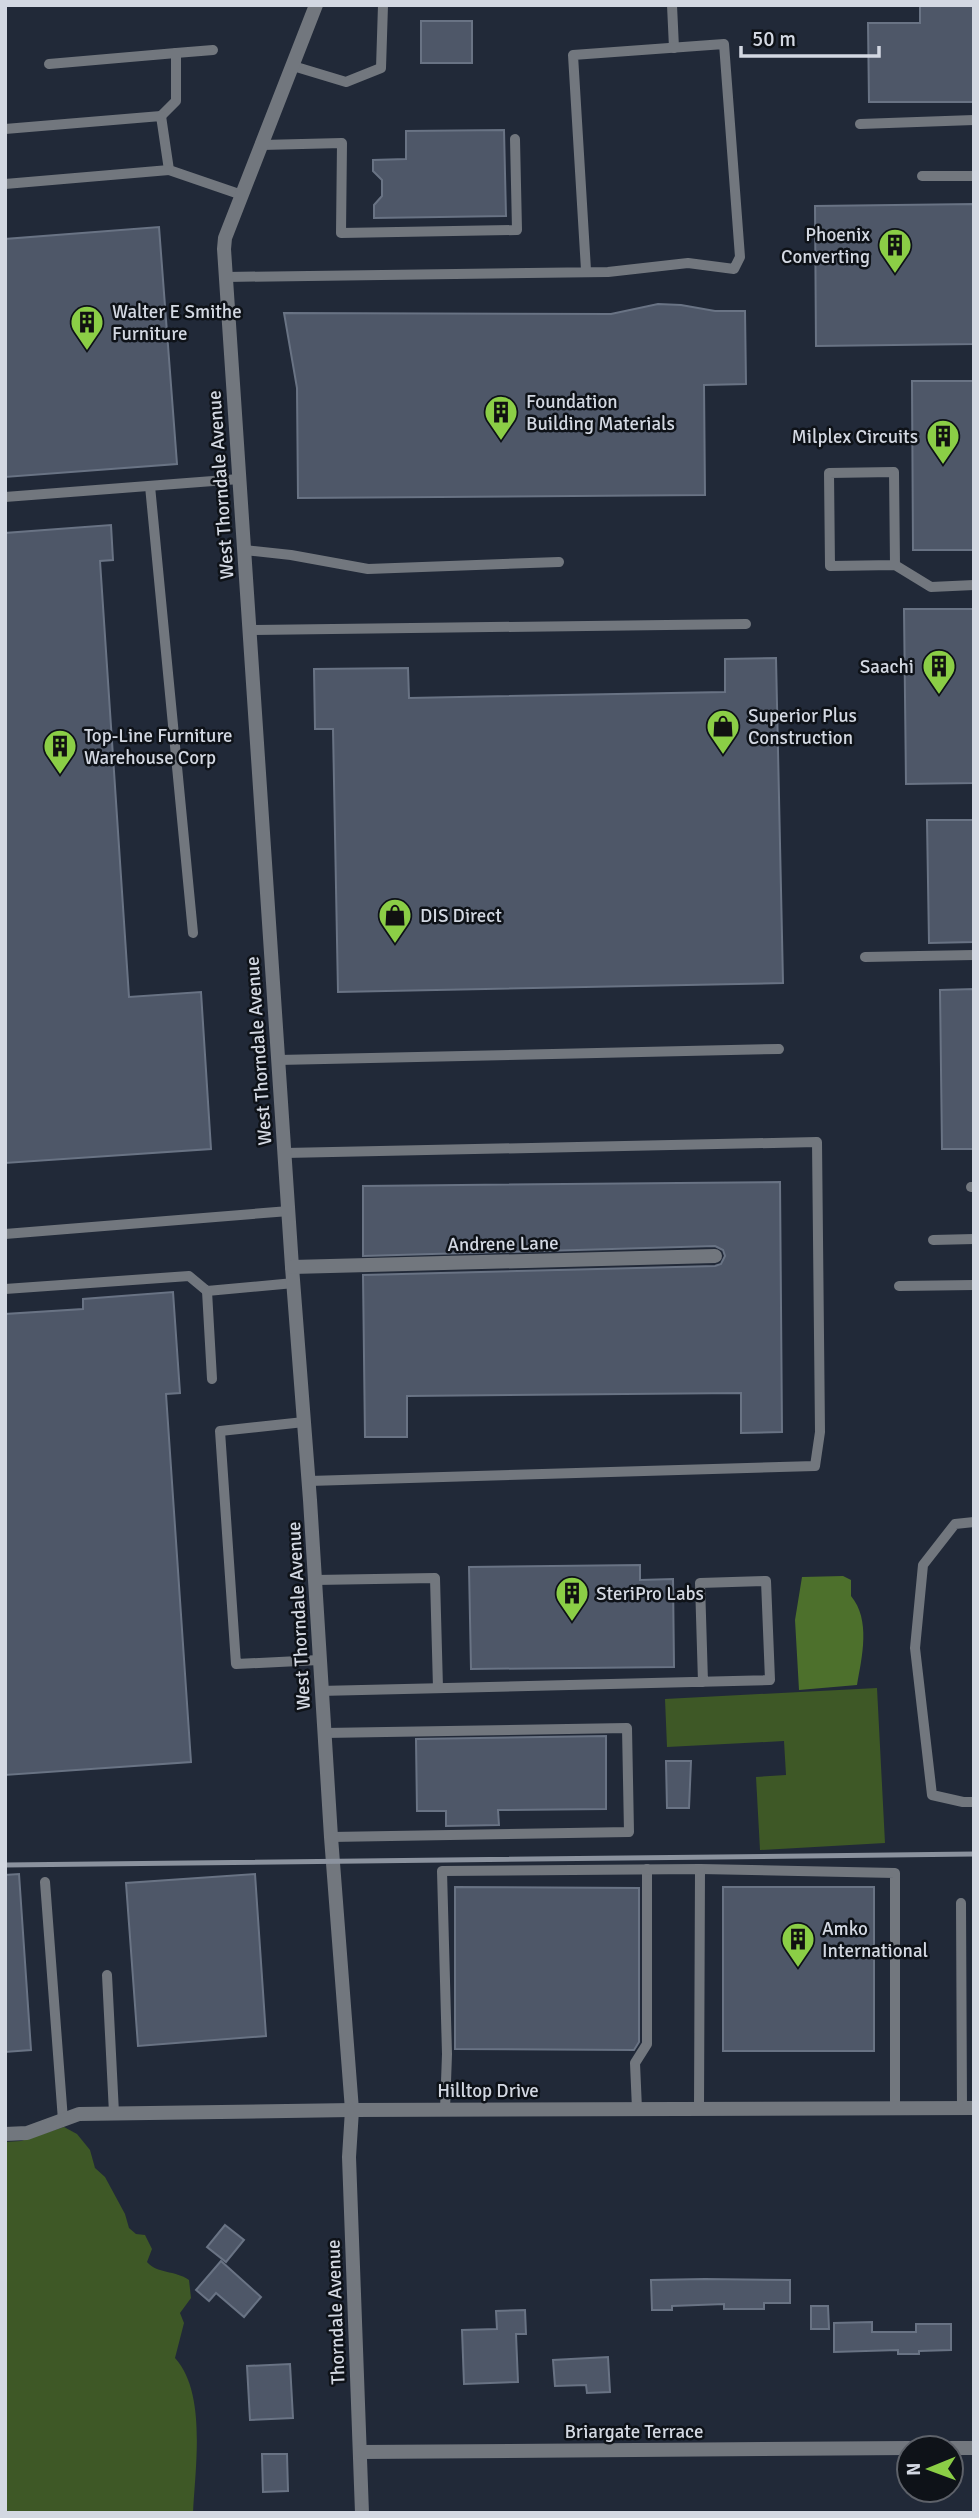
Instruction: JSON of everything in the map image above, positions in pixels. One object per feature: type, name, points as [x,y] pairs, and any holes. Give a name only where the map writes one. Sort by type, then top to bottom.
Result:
[{"type":"street","name":"West Thorndale Avenue","points":[[316,5],[225,238],[224,249],[331,1837],[352,2110]]},
{"type":"street","name":"Andrene Lane","points":[[292,1267],[715,1256]]},
{"type":"street","name":"Hilltop Drive","points":[[5,2134],[27,2133],[79,2114],[114,2113],[968,2108]]},
{"type":"street","name":"Thorndale Avenue","points":[[352,2110],[349,2157],[362,2513]]},
{"type":"street","name":"Briargate Terrace","points":[[360,2452],[895,2448]]},
{"type":"lane","points":[[292,66],[346,82],[381,68],[383,5]]},
{"type":"lane","points":[[671,5],[674,48]]},
{"type":"lane","points":[[226,277],[586,270],[608,272],[688,264],[734,269],[740,257],[724,44],[573,55],[586,270]]},
{"type":"lane","points":[[49,64],[213,50]]},
{"type":"lane","points":[[5,129],[161,116],[176,102],[176,53]]},
{"type":"lane","points":[[161,116],[169,170]]},
{"type":"lane","points":[[860,124],[974,120]]},
{"type":"lane","points":[[262,145],[342,143],[341,233],[517,230],[515,139]]},
{"type":"lane","points":[[5,184],[169,170],[242,195]]},
{"type":"lane","points":[[922,176],[974,176]]},
{"type":"lane","points":[[895,565],[894,472],[828,473],[830,566],[895,565],[931,587],[974,585]]},
{"type":"lane","points":[[5,497],[239,480]]},
{"type":"lane","points":[[150,486],[193,933]]},
{"type":"lane","points":[[244,550],[291,555],[368,569],[559,562]]},
{"type":"lane","points":[[250,630],[746,624]]},
{"type":"lane","points":[[865,957],[974,955]]},
{"type":"lane","points":[[278,1060],[779,1049]]},
{"type":"lane","points":[[285,1153],[817,1142],[820,1432],[815,1466],[309,1481]]},
{"type":"lane","points":[[5,1234],[289,1211]]},
{"type":"lane","points":[[933,1240],[974,1239]]},
{"type":"lane","points":[[5,1289],[189,1276],[207,1291],[293,1283]]},
{"type":"lane","points":[[899,1286],[974,1286]]},
{"type":"lane","points":[[207,1291],[212,1379]]},
{"type":"lane","points":[[304,1422],[220,1431],[236,1664],[319,1660]]},
{"type":"lane","points":[[974,1522],[955,1524],[923,1565],[915,1648],[932,1795],[974,1802]]},
{"type":"lane","points":[[315,1580],[435,1578],[438,1688]]},
{"type":"lane","points":[[321,1691],[703,1682],[770,1680],[766,1581],[700,1583],[703,1682]]},
{"type":"lane","points":[[324,1733],[627,1728],[629,1832],[331,1837]]},
{"type":"lane","points":[[637,2109],[635,2063],[647,2044],[647,1869]]},
{"type":"lane","points":[[444,2110],[447,2054],[442,1871],[647,1869],[895,1873],[895,2108]]},
{"type":"lane","points":[[699,2109],[700,1869]]},
{"type":"lane","points":[[45,1882],[62,2120]]},
{"type":"lane","points":[[961,1903],[968,2108]]},
{"type":"lane","points":[[107,1975],[114,2113]]},
{"type":"shaded area","points":[[843,1576],[851,1580],[851,1596],[861,1616],[863,1627],[863,1651],[857,1685],[799,1690],[795,1620],[802,1577]]},
{"type":"shaded area","points":[[877,1688],[885,1843],[760,1850],[756,1777],[786,1775],[784,1741],[667,1747],[665,1699]]},
{"type":"shaded area","points":[[64,2127],[77,2134],[90,2150],[95,2168],[105,2177],[125,2214],[129,2228],[136,2234],[145,2235],[152,2249],[147,2262],[151,2266],[189,2280],[191,2298],[180,2313],[184,2323],[175,2358],[192,2391],[195,2411],[197,2454],[193,2513],[5,2513],[5,2142],[21,2141]]},
{"type":"building","points":[[920,5],[974,5],[974,102],[869,102],[868,23],[920,23]]},
{"type":"building","points":[[421,21],[472,21],[472,63],[421,63]]},
{"type":"building","points":[[504,130],[506,216],[374,218],[374,205],[382,196],[382,180],[373,171],[373,160],[406,159],[406,131]]},
{"type":"building","name":"Phoenix Converting","points":[[974,204],[974,344],[816,346],[815,206]]},
{"type":"building","name":"Walter E Smithe Furniture","points":[[159,227],[177,464],[5,477],[5,239]]},
{"type":"building","name":"Foundation Building Materials","points":[[658,304],[715,311],[745,311],[746,384],[704,385],[705,495],[298,498],[297,388],[284,313],[611,314]]},
{"type":"building","name":"Milplex Circuits","points":[[912,381],[974,381],[974,550],[913,550]]},
{"type":"building","name":"Top-Line Furniture Warehouse Corp","points":[[111,525],[113,560],[100,561],[129,997],[201,992],[211,1149],[5,1163],[5,533]]},
{"type":"building","name":"Saachi","points":[[904,609],[974,609],[974,783],[906,784]]},
{"type":"building","points":[[776,658],[783,983],[338,992],[333,729],[315,729],[314,669],[408,668],[409,698],[725,692],[725,659]]},
{"type":"building","points":[[927,820],[974,820],[974,942],[929,943]]},
{"type":"building","points":[[974,989],[974,1149],[942,1149],[940,990]]},
{"type":"building","points":[[780,1182],[782,1432],[741,1433],[741,1393],[407,1396],[407,1437],[365,1437],[363,1275],[715,1266],[721,1264],[725,1256],[723,1250],[715,1246],[363,1256],[363,1186]]},
{"type":"building","points":[[173,1292],[180,1393],[166,1394],[191,1762],[5,1775],[5,1314],[83,1309],[83,1299]]},
{"type":"building","name":"SteriPro Labs","points":[[640,1565],[640,1580],[673,1579],[674,1667],[471,1669],[469,1567]]},
{"type":"building","points":[[606,1736],[606,1809],[498,1810],[499,1825],[446,1826],[446,1811],[417,1811],[416,1739]]},
{"type":"building","points":[[666,1761],[691,1761],[689,1808],[667,1808]]},
{"type":"building","points":[[19,1874],[31,2050],[5,2052],[5,1875]]},
{"type":"building","points":[[255,1874],[266,2036],[138,2046],[126,1883]]},
{"type":"building","points":[[455,1887],[639,1888],[639,2042],[634,2050],[455,2049]]},
{"type":"building","name":"Amko International","points":[[723,1887],[874,1887],[874,2051],[723,2051]]},
{"type":"building","points":[[225,2225],[244,2240],[226,2262],[207,2247]]},
{"type":"building","points":[[221,2261],[261,2297],[244,2317],[216,2293],[209,2301],[196,2290]]},
{"type":"building","points":[[651,2280],[790,2280],[790,2303],[764,2303],[764,2309],[724,2309],[724,2304],[672,2306],[672,2310],[652,2310]]},
{"type":"building","points":[[811,2306],[828,2306],[829,2329],[811,2329]]},
{"type":"building","points":[[525,2310],[526,2334],[516,2334],[518,2382],[464,2384],[462,2330],[497,2329],[496,2311]]},
{"type":"building","points":[[872,2322],[872,2332],[916,2332],[916,2324],[951,2324],[951,2350],[919,2351],[919,2354],[898,2354],[898,2350],[834,2352],[834,2323]]},
{"type":"building","points":[[608,2357],[610,2392],[587,2393],[586,2385],[555,2386],[553,2360]]},
{"type":"building","points":[[290,2364],[293,2418],[250,2420],[247,2366]]},
{"type":"building","points":[[262,2454],[287,2454],[288,2491],[263,2492]]},
{"type":"railway","points":[[5,1865],[974,1854]]},
{"type":"place","name":"Phoenix Converting","points":[[895,275]]},
{"type":"place","name":"Walter E Smithe Furniture","points":[[87,352]]},
{"type":"place","name":"Foundation Building Materials","points":[[501,442]]},
{"type":"place","name":"Milplex Circuits","points":[[943,466]]},
{"type":"place","name":"Saachi","points":[[939,696]]},
{"type":"place","name":"Superior Plus Construction","points":[[723,756]]},
{"type":"place","name":"Top-Line Furniture Warehouse Corp","points":[[60,776]]},
{"type":"place","name":"DIS Direct","points":[[395,945]]},
{"type":"place","name":"SteriPro Labs","points":[[572,1623]]},
{"type":"place","name":"Amko International","points":[[798,1969]]}]
